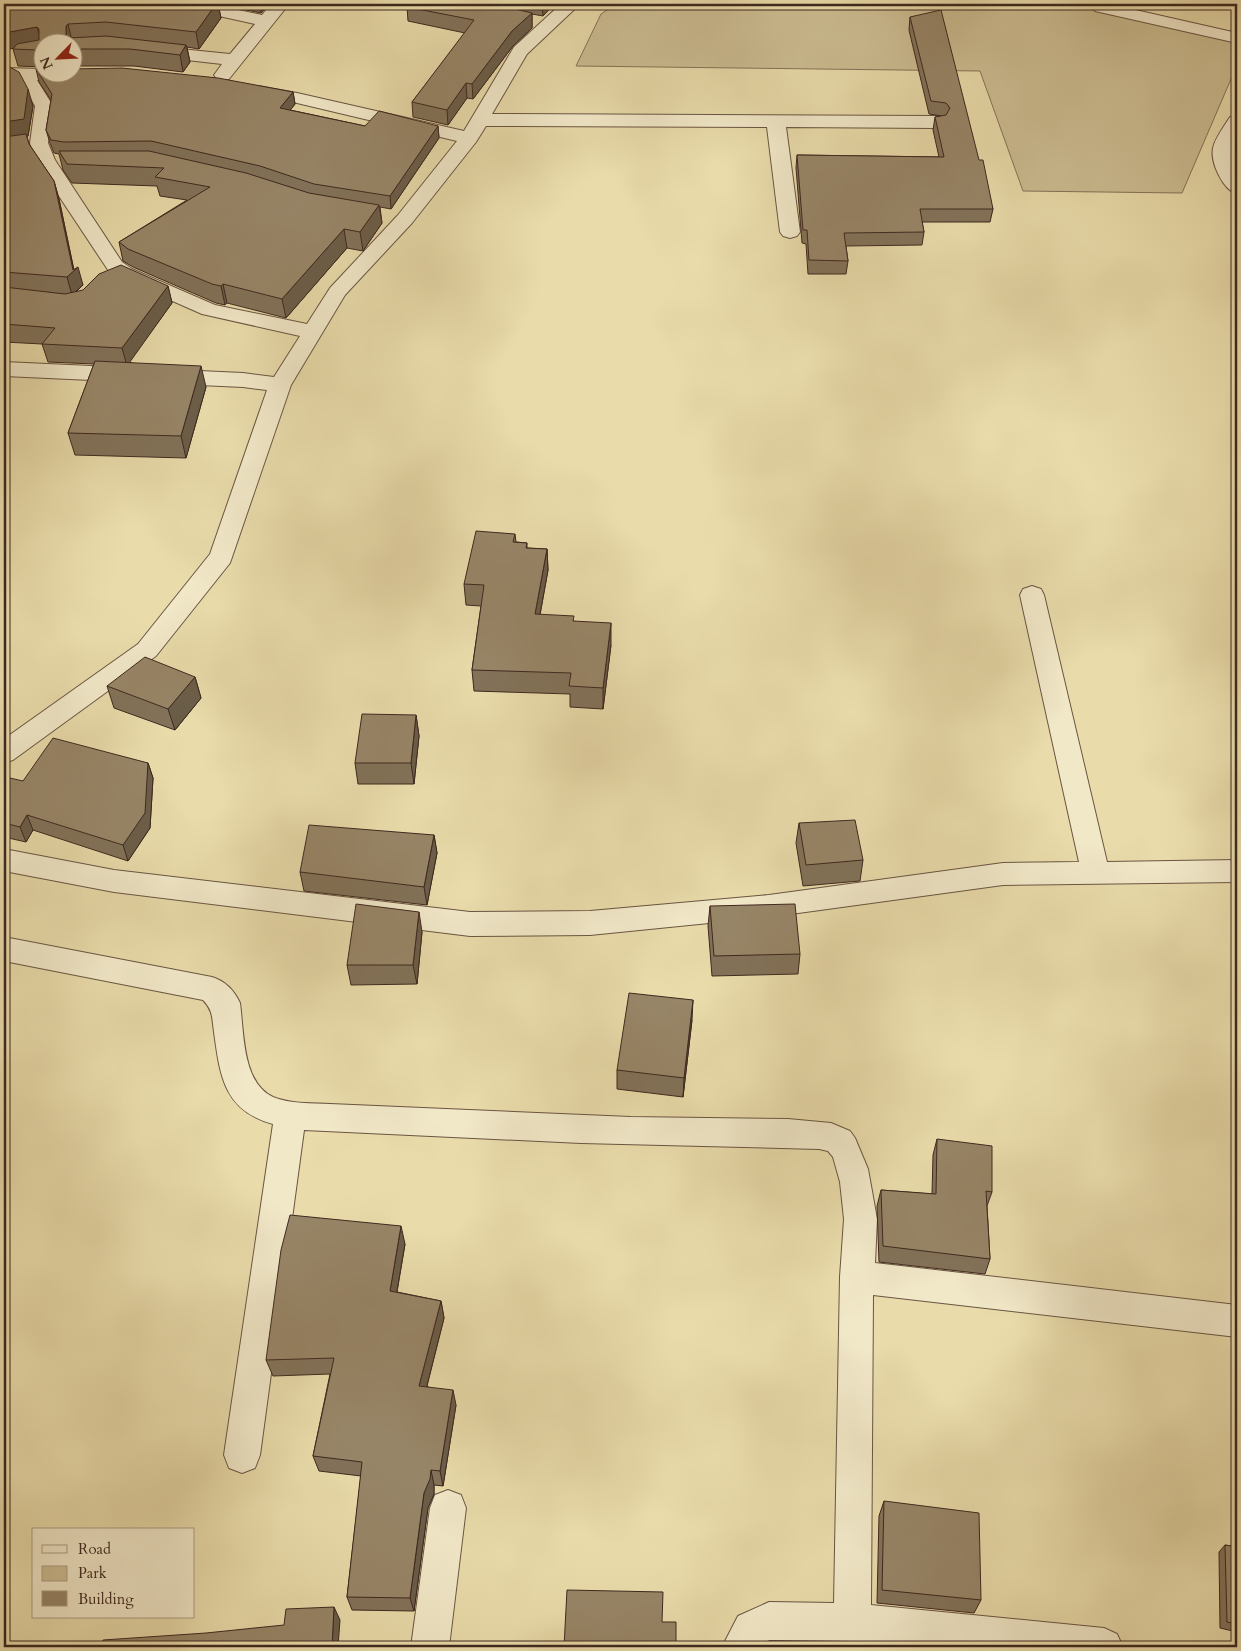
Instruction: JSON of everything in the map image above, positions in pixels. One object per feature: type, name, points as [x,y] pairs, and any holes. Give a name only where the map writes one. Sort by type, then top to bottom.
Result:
[{"type":"street","points":[[280,4],[235,60],[226,85],[474,129],[776,122],[938,122]]},
{"type":"street","points":[[4,752],[147,650],[221,557],[280,385],[337,292],[396,218],[474,129],[520,51],[540,22],[571,4]]},
{"type":"street","points":[[167,6],[201,7],[267,21]]},
{"type":"street","points":[[1101,7],[1237,38]]},
{"type":"street","points":[[130,48],[235,60]]},
{"type":"street","points":[[10,67],[32,85],[44,106],[35,149],[115,266],[125,273],[209,310],[312,332]]},
{"type":"street","points":[[10,67],[94,74]]},
{"type":"street","points":[[1237,121],[1222,149],[1227,174],[1237,188]]},
{"type":"street","points":[[776,122],[790,232]]},
{"type":"street","points":[[35,149],[66,163]]},
{"type":"street","points":[[103,283],[125,273]]},
{"type":"street","points":[[4,369],[243,380],[280,385]]},
{"type":"street","points":[[1032,595],[1096,873]]},
{"type":"street","points":[[4,860],[114,881],[470,924],[590,923],[769,906],[1003,874],[1237,872]]},
{"type":"street","points":[[4,949],[212,989],[225,1003],[234,1069],[243,1091],[263,1108],[290,1115],[646,1131],[800,1133],[827,1136],[839,1141],[847,1153],[856,1183],[861,1227],[857,1277],[852,1622]]},
{"type":"street","points":[[242,1455],[290,1115]]},
{"type":"street","points":[[857,1277],[1237,1321]]},
{"type":"street","points":[[430,1647],[448,1508]]},
{"type":"street","points":[[741,1647],[751,1629],[769,1620],[852,1622],[1066,1645],[1104,1647]]},
{"type":"green space","points":[[616,4],[1100,4],[1237,33],[1237,65],[1182,193],[1023,191],[980,71],[576,66],[601,14]]},
{"type":"building","points":[[216,4],[196,32],[106,22],[68,24],[66,32],[39,32],[37,27],[4,33],[4,5]]},
{"type":"building","points":[[410,4],[494,4],[532,13],[512,31],[472,84],[466,83],[447,110],[412,102],[474,20],[407,7]]},
{"type":"building","points":[[941,10],[979,160],[983,160],[993,209],[920,209],[924,232],[844,233],[848,261],[809,260],[807,230],[803,230],[797,155],[944,157],[935,117],[946,115],[950,108],[946,103],[931,101],[910,17]]},
{"type":"building","points":[[106,36],[186,45],[180,55],[130,49],[82,49],[82,37]]},
{"type":"building","points":[[32,41],[32,50],[13,49],[17,44]]},
{"type":"building","points":[[4,64],[19,72],[28,89],[24,119],[4,122]]},
{"type":"building","points":[[122,68],[218,78],[293,92],[280,108],[365,126],[379,111],[438,126],[390,196],[314,184],[260,166],[151,141],[64,142],[51,140],[46,130],[52,94],[44,82],[82,82],[82,69]]},
{"type":"building","points":[[26,134],[29,144],[54,181],[73,270],[78,267],[67,277],[4,272],[4,137]]},
{"type":"building","points":[[59,151],[149,151],[246,173],[309,193],[379,205],[360,232],[344,229],[282,299],[223,284],[221,286],[212,284],[128,249],[119,242],[210,187],[155,177],[164,168],[67,164]]},
{"type":"building","points":[[121,265],[168,286],[122,348],[42,344],[55,328],[4,324],[4,287],[65,294],[83,290],[99,274]]},
{"type":"building","points":[[95,361],[201,366],[181,436],[68,433]]},
{"type":"building","points":[[476,531],[515,534],[513,542],[527,543],[526,548],[547,549],[535,614],[574,616],[573,621],[611,623],[603,688],[569,686],[571,673],[472,670],[484,585],[464,584]]},
{"type":"building","points":[[145,657],[195,677],[168,709],[107,686]]},
{"type":"building","points":[[362,714],[416,715],[411,763],[355,763]]},
{"type":"building","points":[[53,738],[148,763],[145,813],[123,845],[27,815],[20,827],[4,823],[4,788],[10,778],[23,781]]},
{"type":"building","points":[[855,820],[863,860],[806,865],[799,823]]},
{"type":"building","points":[[309,825],[434,835],[424,887],[300,872]]},
{"type":"building","points":[[356,904],[419,912],[413,965],[347,965]]},
{"type":"building","points":[[795,904],[800,954],[714,956],[710,906]]},
{"type":"building","points":[[629,993],[693,1000],[684,1078],[617,1070]]},
{"type":"building","points":[[937,1139],[992,1146],[992,1192],[986,1191],[990,1259],[883,1246],[881,1190],[936,1194]]},
{"type":"building","points":[[290,1215],[401,1226],[390,1291],[441,1301],[419,1386],[453,1390],[440,1471],[431,1470],[430,1479],[424,1493],[410,1598],[347,1597],[362,1462],[313,1456],[334,1358],[266,1360],[281,1250]]},
{"type":"building","points":[[884,1501],[979,1513],[981,1600],[882,1590]]},
{"type":"building","points":[[1225,1545],[1237,1547],[1237,1624],[1227,1622]]},
{"type":"building","points":[[567,1590],[663,1592],[662,1622],[676,1622],[676,1647],[564,1647]]},
{"type":"building","points":[[334,1607],[332,1647],[102,1647],[103,1640],[206,1633],[284,1625],[286,1609]]}]
